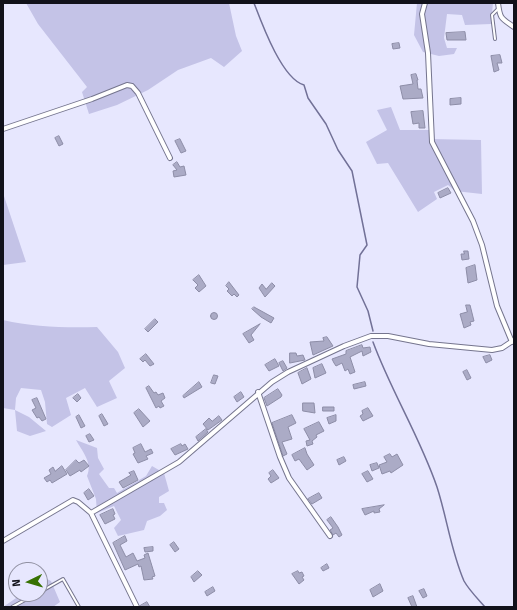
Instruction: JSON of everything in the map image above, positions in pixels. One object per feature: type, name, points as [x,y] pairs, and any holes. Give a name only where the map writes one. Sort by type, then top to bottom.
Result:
[{"type":"street","points":[[91,513],[179,462],[258,392],[288,372],[350,344],[371,336],[388,336],[429,344],[492,350],[502,348],[513,341],[497,306],[482,246],[473,221],[432,142],[428,53],[422,14],[425,3]]},
{"type":"street","points":[[498,3],[499,15],[502,20],[514,27]]},
{"type":"street","points":[[3,129],[92,99],[127,85],[132,86],[138,94],[170,158]]},
{"type":"street","points":[[258,392],[280,457],[289,478],[330,536]]},
{"type":"street","points":[[3,541],[73,500],[78,502],[91,513],[137,607]]},
{"type":"lane","points":[[495,39],[492,15],[499,8]]},
{"type":"lane","points":[[48,588],[64,579],[79,607]]},
{"type":"lane","points":[[12,607],[21,602]]},
{"type":"shaded area","points":[[26,3],[229,3],[236,36],[242,51],[224,67],[211,58],[178,70],[148,90],[117,105],[89,114],[82,92],[87,87],[38,24]]},
{"type":"shaded area","points":[[417,3],[493,3],[491,24],[465,25],[462,15],[447,14],[444,38],[447,48],[457,48],[454,54],[439,56],[423,52],[414,35]]},
{"type":"shaded area","points":[[391,107],[400,130],[429,130],[429,139],[481,140],[482,194],[455,191],[448,185],[434,192],[437,199],[418,212],[388,163],[377,164],[366,142],[387,130],[377,110]]},
{"type":"shaded area","points":[[3,193],[26,262],[3,265]]},
{"type":"shaded area","points":[[3,320],[50,326],[97,327],[118,352],[125,368],[109,381],[117,398],[97,407],[85,388],[66,398],[71,415],[52,427],[47,424],[45,402],[41,390],[21,388],[16,398],[15,410],[3,408]]},
{"type":"shaded area","points":[[15,410],[29,417],[46,431],[30,436],[17,431]]},
{"type":"shaded area","points":[[76,440],[97,448],[98,458],[104,469],[99,474],[109,488],[114,488],[117,493],[146,476],[152,466],[164,473],[169,491],[159,497],[159,503],[164,503],[167,510],[160,516],[147,521],[144,530],[118,536],[114,528],[121,520],[114,506],[97,513],[96,499],[87,476],[89,466],[88,462]]},
{"type":"shaded area","points":[[48,580],[51,581],[60,602],[53,607],[3,607],[10,602],[48,602]]},
{"type":"building","points":[[465,32],[466,40],[447,40],[446,33]]},
{"type":"building","points":[[399,43],[400,48],[393,49],[392,44]]},
{"type":"building","points":[[500,55],[502,63],[497,63],[499,70],[494,72],[491,56]]},
{"type":"building","points":[[416,74],[418,89],[421,89],[423,98],[403,99],[400,86],[413,84],[411,75]]},
{"type":"building","points":[[461,98],[461,104],[450,105],[450,99]]},
{"type":"building","points":[[423,111],[425,128],[419,128],[419,123],[413,124],[411,112]]},
{"type":"building","points":[[59,136],[63,144],[59,146],[55,138]]},
{"type":"building","points":[[180,139],[186,151],[181,153],[175,141]]},
{"type":"building","points":[[177,162],[180,167],[184,166],[186,175],[174,177],[173,171],[177,170],[173,165]]},
{"type":"building","points":[[448,188],[451,193],[440,198],[438,193]]},
{"type":"building","points":[[464,251],[468,251],[469,259],[462,260],[461,254],[464,254]]},
{"type":"building","points":[[475,265],[477,280],[468,283],[466,268]]},
{"type":"building","points":[[199,275],[206,286],[199,292],[195,288],[198,285],[193,280]]},
{"type":"building","points":[[229,282],[239,295],[237,297],[234,294],[232,296],[227,291],[229,289],[226,286]]},
{"type":"building","points":[[272,283],[275,286],[265,297],[259,288],[262,284],[266,289]]},
{"type":"building","points":[[466,305],[470,305],[474,321],[470,322],[471,325],[464,328],[460,314],[467,312]]},
{"type":"building","points":[[254,307],[274,318],[271,323],[252,309]]},
{"type":"building","points":[[214,312],[217,313],[217,319],[214,320],[211,319],[210,316],[211,313]]},
{"type":"building","points":[[155,319],[158,322],[148,332],[145,329]]},
{"type":"building","points":[[260,324],[251,335],[254,340],[249,343],[243,334]]},
{"type":"building","points":[[327,337],[333,346],[313,355],[310,342],[324,341],[323,338]]},
{"type":"building","points":[[362,345],[363,348],[370,347],[371,352],[363,356],[362,351],[350,357],[355,372],[350,374],[348,369],[345,371],[342,363],[336,366],[332,359],[346,354],[346,351]]},
{"type":"building","points":[[290,353],[296,353],[297,356],[303,355],[305,360],[290,363]]},
{"type":"building","points":[[146,354],[154,364],[150,366],[145,360],[143,362],[140,359]]},
{"type":"building","points":[[490,355],[492,360],[486,363],[483,357]]},
{"type":"building","points":[[275,359],[279,366],[269,371],[265,365]]},
{"type":"building","points":[[283,361],[287,368],[283,371],[279,363]]},
{"type":"building","points":[[322,364],[326,373],[315,378],[313,368]]},
{"type":"building","points":[[307,368],[311,379],[302,384],[298,373]]},
{"type":"building","points":[[467,370],[471,378],[467,380],[463,372]]},
{"type":"building","points":[[214,375],[218,376],[215,384],[211,383]]},
{"type":"building","points":[[199,382],[202,387],[184,398],[183,396]]},
{"type":"building","points":[[365,382],[366,386],[354,389],[353,385]]},
{"type":"building","points":[[149,386],[154,393],[156,392],[158,395],[163,393],[165,398],[161,401],[164,406],[160,408],[159,406],[156,408],[146,388]]},
{"type":"building","points":[[278,389],[282,395],[281,397],[267,406],[264,398]]},
{"type":"building","points":[[241,392],[244,397],[237,402],[234,397]]},
{"type":"building","points":[[78,394],[81,398],[77,402],[73,398]]},
{"type":"building","points":[[37,398],[46,419],[42,421],[39,417],[37,418],[32,410],[36,408],[32,400]]},
{"type":"building","points":[[303,403],[314,403],[315,413],[303,411]]},
{"type":"building","points":[[323,407],[334,407],[334,411],[323,411]]},
{"type":"building","points":[[368,408],[373,416],[363,421],[360,416],[363,414],[362,411]]},
{"type":"building","points":[[139,409],[150,421],[143,427],[134,413]]},
{"type":"building","points":[[102,414],[108,424],[104,426],[99,416]]},
{"type":"building","points":[[79,415],[85,426],[81,428],[76,417]]},
{"type":"building","points":[[292,415],[296,423],[288,427],[292,439],[282,442],[287,454],[283,456],[272,423]]},
{"type":"building","points":[[336,415],[336,421],[329,424],[327,418]]},
{"type":"building","points":[[219,416],[222,420],[208,430],[203,424],[209,418],[212,421]]},
{"type":"building","points":[[319,422],[324,431],[316,435],[317,437],[312,441],[313,444],[307,446],[306,441],[310,440],[304,429]]},
{"type":"building","points":[[206,429],[208,432],[198,441],[196,437]]},
{"type":"building","points":[[90,434],[94,440],[89,442],[86,436]]},
{"type":"building","points":[[141,444],[145,452],[151,449],[153,453],[146,456],[148,459],[138,463],[133,454],[135,453],[133,448]]},
{"type":"building","points":[[181,444],[182,446],[185,444],[188,449],[175,455],[171,449]]},
{"type":"building","points":[[305,448],[314,465],[307,470],[299,459],[295,461],[292,455]]},
{"type":"building","points":[[390,454],[392,457],[397,454],[403,465],[391,473],[390,471],[382,474],[379,465],[387,462],[384,457]]},
{"type":"building","points":[[344,457],[346,461],[339,465],[337,460]]},
{"type":"building","points":[[76,460],[79,463],[84,460],[89,466],[81,472],[80,470],[70,476],[66,470]]},
{"type":"building","points":[[377,463],[379,468],[372,471],[370,465]]},
{"type":"building","points":[[62,466],[67,474],[52,483],[50,480],[47,482],[44,478],[51,474],[49,470],[53,467],[55,471]]},
{"type":"building","points":[[273,470],[279,478],[271,483],[268,479],[271,476],[269,473]]},
{"type":"building","points":[[134,471],[138,480],[123,488],[119,482],[131,475],[129,473]]},
{"type":"building","points":[[368,471],[373,479],[367,482],[362,474]]},
{"type":"building","points":[[89,489],[94,496],[88,500],[84,493]]},
{"type":"building","points":[[319,493],[322,498],[312,504],[308,499]]},
{"type":"building","points":[[384,505],[379,509],[380,512],[374,513],[374,511],[365,515],[362,509]]},
{"type":"building","points":[[113,509],[115,519],[105,524],[100,515]]},
{"type":"building","points":[[331,517],[342,535],[339,537],[336,533],[333,535],[330,530],[333,528],[327,520]]},
{"type":"building","points":[[125,536],[127,541],[120,545],[126,557],[133,553],[137,561],[145,558],[144,555],[148,553],[155,576],[152,577],[153,579],[144,580],[141,566],[139,567],[138,564],[125,570],[113,543]]},
{"type":"building","points":[[174,542],[179,549],[175,552],[170,545]]},
{"type":"building","points":[[153,547],[153,551],[145,552],[144,548]]},
{"type":"building","points":[[327,564],[329,568],[323,571],[321,568]]},
{"type":"building","points":[[198,571],[202,575],[194,582],[191,577]]},
{"type":"building","points":[[298,571],[299,573],[302,572],[304,576],[302,577],[304,580],[299,584],[292,574]]},
{"type":"building","points":[[380,584],[383,591],[373,597],[370,590]]},
{"type":"building","points":[[213,587],[215,591],[207,596],[205,592]]},
{"type":"building","points":[[424,589],[427,596],[423,598],[419,591]]},
{"type":"building","points":[[413,596],[417,607],[412,607],[408,598]]},
{"type":"building","points":[[147,602],[150,607],[140,607],[140,606]]},
{"type":"waterway","points":[[254,3],[274,50],[288,73],[296,81],[304,85],[308,98],[326,124],[338,150],[352,171],[367,245],[360,255],[357,287],[368,311],[373,331]]},
{"type":"waterway","points":[[373,342],[430,468],[437,487],[456,558],[464,581],[485,607]]}]
